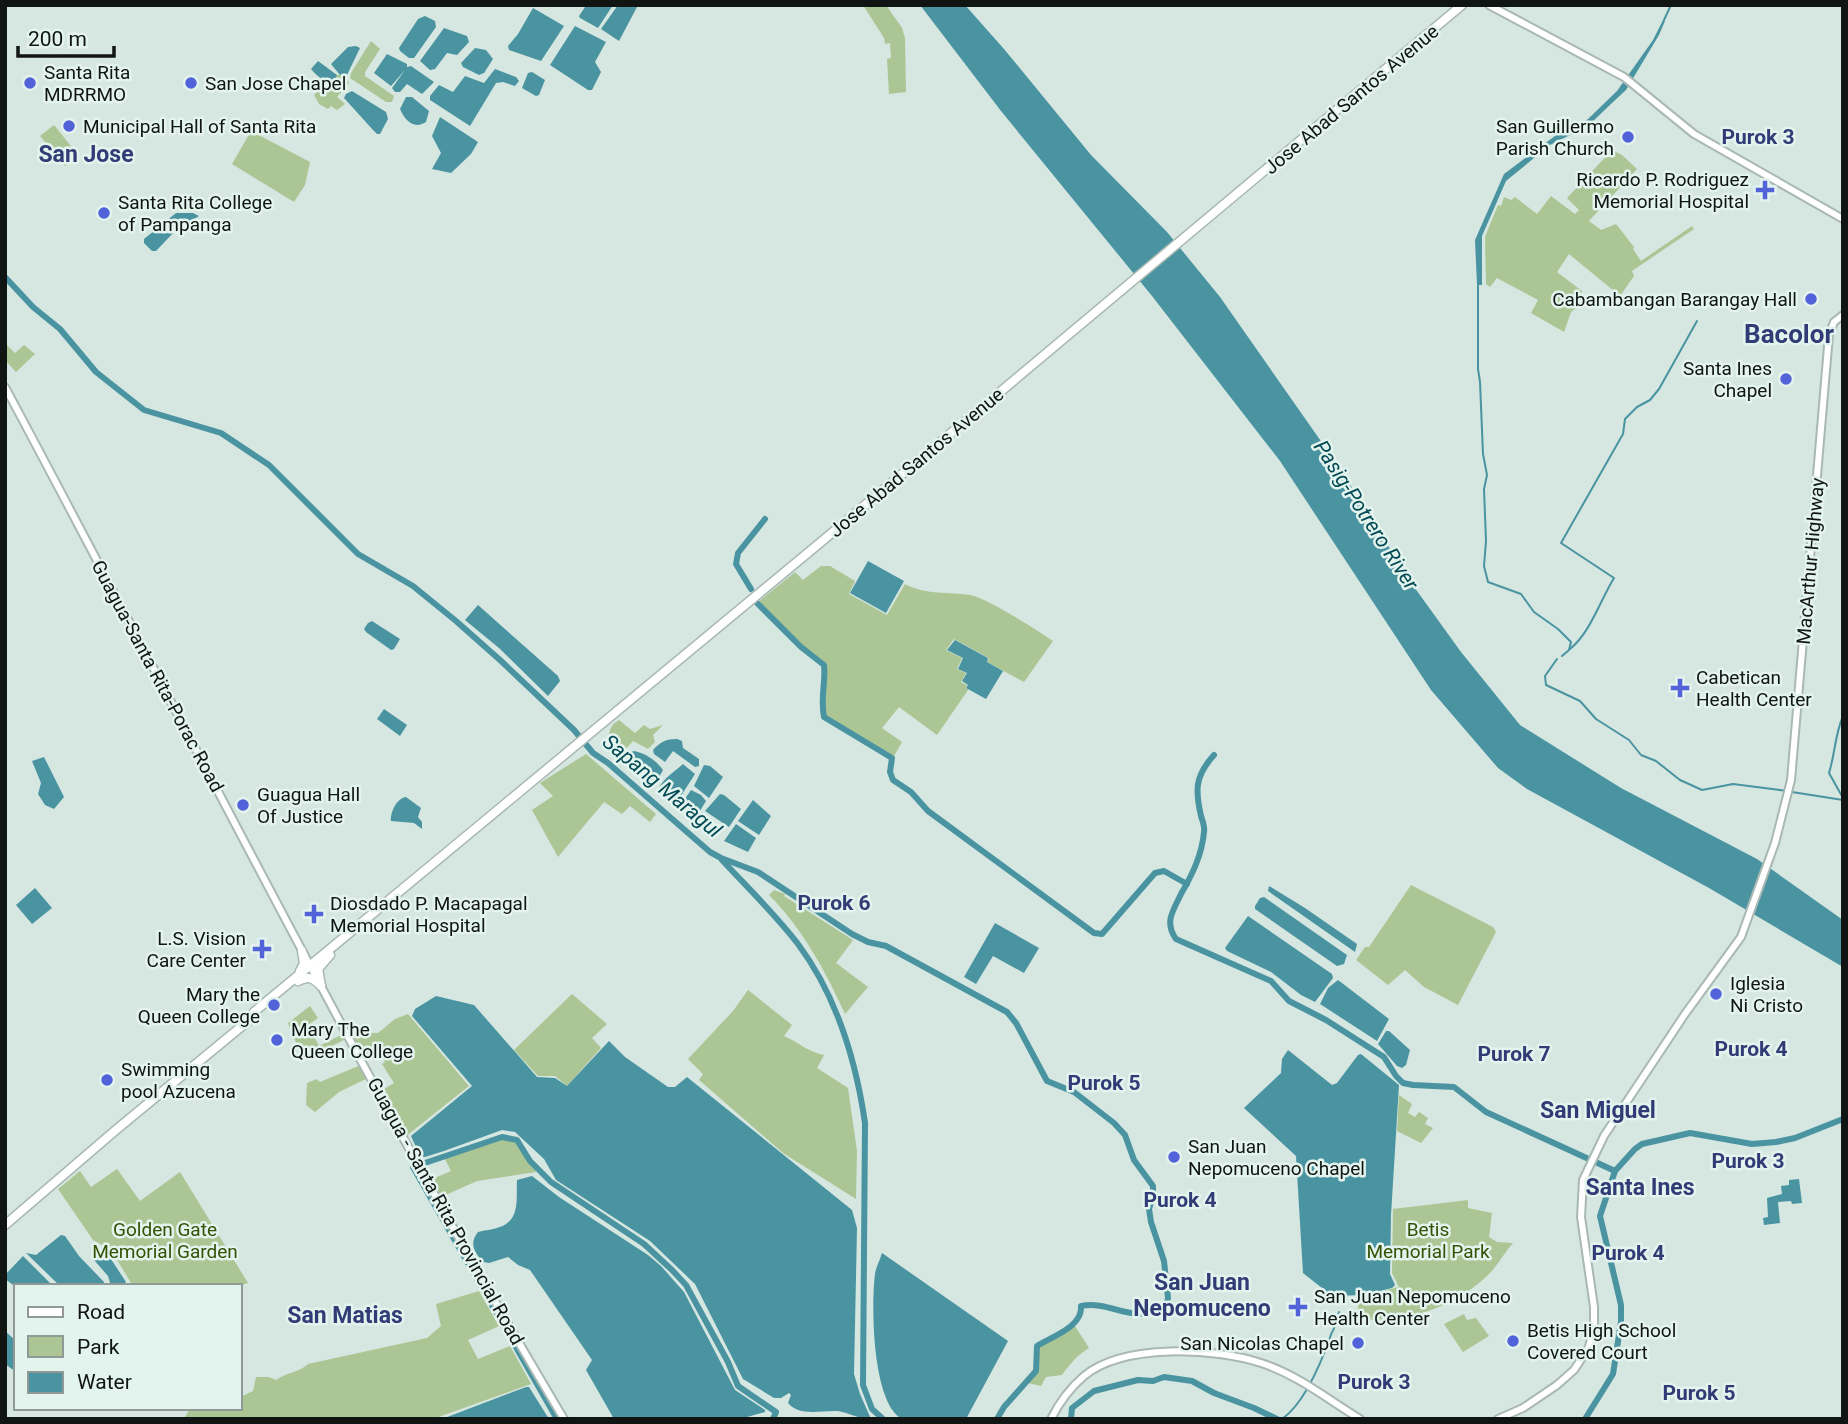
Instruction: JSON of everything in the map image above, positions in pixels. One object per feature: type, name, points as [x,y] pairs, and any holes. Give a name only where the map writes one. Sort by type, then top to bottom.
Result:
[{"type":"highway","name":"Jose Abad Santos Avenue","points":[[5,1225],[254,1012],[367,924],[369,918],[1462,5]]},
{"type":"highway","points":[[303,951],[311,957],[329,954]]},
{"type":"highway","points":[[297,980],[304,964],[303,951]]},
{"type":"highway","points":[[320,986],[318,969],[329,954]]},
{"type":"highway","points":[[297,980],[312,978],[320,986]]},
{"type":"main road","points":[[1489,5],[1628,80],[1676,122],[1694,134],[1843,219]]},
{"type":"main road","name":"MacArthur Highway","points":[[1498,1419],[1523,1408],[1557,1385],[1580,1360],[1592,1338],[1593,1290],[1581,1217],[1583,1180],[1606,1132],[1685,1014],[1741,937],[1772,852],[1791,780],[1829,335],[1834,322],[1843,315]]},
{"type":"main road","name":"Guagua-Santa Rita-Porac Road","points":[[5,387],[311,968]]},
{"type":"main road","name":"Guagua - Santa Rita Provincial Road","points":[[311,968],[418,1167],[564,1419]]},
{"type":"main road","points":[[1051,1419],[1064,1397],[1089,1373],[1132,1356],[1188,1351],[1240,1357],[1263,1363],[1314,1388],[1360,1419]]},
{"type":"green space","points":[[863,5],[886,5],[902,28],[905,38],[906,92],[889,94],[887,59],[891,58],[890,43],[885,44]]},
{"type":"green space","points":[[371,41],[380,49],[365,76],[394,96],[392,102],[386,102],[350,78]]},
{"type":"green space","points":[[337,75],[345,75],[349,83],[337,97],[345,104],[337,110],[331,106],[328,109],[319,104],[314,95],[327,82],[334,83]]},
{"type":"green space","points":[[54,125],[78,155],[65,166],[40,136]]},
{"type":"green space","points":[[251,131],[310,162],[305,185],[294,202],[232,164]]},
{"type":"green space","points":[[1612,150],[1637,169],[1589,221],[1601,230],[1616,224],[1641,261],[1692,226],[1694,229],[1632,271],[1634,276],[1620,296],[1569,254],[1557,272],[1582,291],[1577,300],[1581,304],[1571,312],[1564,332],[1531,313],[1538,300],[1497,278],[1490,287],[1486,284],[1485,237],[1504,197],[1511,200],[1515,197],[1537,214],[1551,196],[1575,214],[1579,210],[1567,198]]},
{"type":"green space","points":[[5,343],[15,353],[24,345],[35,354],[16,372],[5,360]]},
{"type":"green space","points":[[821,566],[830,566],[855,581],[849,594],[887,615],[905,584],[929,592],[978,597],[1053,641],[1024,682],[987,662],[989,658],[954,639],[946,650],[962,658],[957,669],[966,673],[961,682],[967,685],[968,690],[937,735],[899,707],[882,728],[902,742],[894,756],[825,715],[825,664],[802,647],[758,602],[795,572],[803,580]]},
{"type":"green space","points":[[619,720],[635,733],[644,725],[650,729],[663,725],[653,735],[655,742],[648,749],[633,741],[617,758],[608,747],[611,728]]},
{"type":"green space","points":[[586,754],[656,814],[650,822],[630,806],[622,814],[604,802],[558,857],[532,810],[553,796],[540,783]]},
{"type":"green space","points":[[1411,885],[1493,927],[1496,932],[1458,1005],[1424,987],[1405,970],[1388,985],[1356,960],[1365,947],[1369,947]]},
{"type":"green space","points":[[774,890],[785,894],[784,896],[853,940],[836,963],[868,987],[845,1014],[812,951],[769,895]]},
{"type":"green space","points":[[748,990],[792,1025],[784,1036],[824,1055],[817,1068],[848,1088],[857,1151],[856,1199],[783,1153],[699,1080],[703,1074],[688,1059],[733,1011]]},
{"type":"green space","points":[[572,994],[607,1024],[592,1038],[601,1048],[567,1086],[555,1076],[538,1076],[514,1050]]},
{"type":"green space","points":[[310,1006],[318,1018],[308,1025],[319,1046],[345,1033],[348,1038],[303,1060],[288,1023]]},
{"type":"green space","points":[[408,1014],[469,1086],[405,1137],[381,1091],[394,1083],[382,1064],[385,1062],[380,1054],[365,1060],[350,1032],[378,1033],[395,1019]]},
{"type":"green space","points":[[361,1065],[368,1078],[339,1092],[315,1112],[306,1105],[307,1083],[317,1079],[320,1082]]},
{"type":"green space","points":[[1399,1095],[1412,1104],[1408,1113],[1415,1117],[1419,1112],[1428,1118],[1425,1124],[1433,1128],[1421,1143],[1397,1131]]},
{"type":"green space","points":[[501,1139],[516,1141],[536,1172],[477,1181],[439,1198],[428,1181],[451,1171],[445,1159]]},
{"type":"green space","name":"Golden Gate Memorial Garden","points":[[117,1169],[140,1201],[180,1172],[248,1283],[132,1284],[111,1250],[93,1240],[58,1189],[80,1171],[91,1187]]},
{"type":"green space","name":"Betis Memorial Park","points":[[1468,1200],[1468,1208],[1492,1213],[1489,1237],[1497,1242],[1513,1243],[1489,1274],[1461,1296],[1429,1311],[1376,1320],[1357,1319],[1359,1297],[1399,1287],[1392,1273],[1393,1209]]},
{"type":"green space","points":[[479,1291],[499,1326],[468,1340],[478,1359],[510,1346],[531,1384],[433,1419],[184,1419],[189,1410],[242,1410],[242,1396],[253,1391],[256,1377],[276,1380],[308,1364],[427,1338],[441,1326],[436,1304]]},
{"type":"green space","points":[[1464,1314],[1467,1320],[1476,1318],[1489,1336],[1463,1352],[1444,1324]]},
{"type":"green space","points":[[1075,1326],[1089,1348],[1074,1360],[1062,1375],[1046,1377],[1041,1386],[1028,1383],[1036,1371],[1038,1347]]},
{"type":"water","points":[[613,5],[598,28],[579,16],[585,7]]},
{"type":"water","points":[[618,5],[637,7],[619,41],[601,29]]},
{"type":"water","name":"Pasig-Potrero River","points":[[920,5],[965,5],[1091,155],[1167,232],[1220,297],[1339,467],[1412,584],[1461,652],[1520,725],[1621,788],[1757,859],[1843,920],[1843,967],[1709,888],[1527,789],[1498,768],[1431,690],[1280,461],[1152,296],[1001,111]]},
{"type":"water","points":[[533,8],[564,26],[541,61],[509,50],[508,46]]},
{"type":"water","points":[[425,16],[435,21],[436,27],[414,58],[409,58],[399,48],[418,19]]},
{"type":"water","points":[[1663,20],[1665,21],[1659,35],[1626,90],[1588,126],[1550,145],[1506,181],[1482,236],[1482,285],[1477,285],[1475,240],[1504,174],[1559,133],[1577,127],[1588,119],[1617,91],[1653,40]]},
{"type":"water","points":[[575,26],[606,42],[595,62],[601,72],[592,90],[550,65]]},
{"type":"water","points":[[444,28],[467,36],[469,42],[457,55],[447,53],[435,69],[430,70],[420,61]]},
{"type":"water","points":[[348,47],[360,48],[347,75],[340,75],[331,64]]},
{"type":"water","points":[[475,48],[486,50],[493,59],[484,73],[479,75],[463,67],[461,63]]},
{"type":"water","points":[[387,54],[434,82],[422,94],[407,84],[400,92],[395,92],[392,88],[405,70],[391,86],[374,73]]},
{"type":"water","points":[[318,61],[337,75],[334,83],[323,80],[311,69]]},
{"type":"water","points":[[495,69],[516,77],[519,81],[515,86],[496,83],[470,126],[430,100],[439,85],[453,92],[465,76],[484,83]]},
{"type":"water","points":[[532,72],[545,80],[539,95],[536,96],[522,88],[528,73]]},
{"type":"water","points":[[352,91],[386,112],[388,119],[380,134],[373,130],[344,98]]},
{"type":"water","points":[[406,97],[412,97],[429,111],[426,122],[417,125],[404,117],[400,109]]},
{"type":"water","points":[[440,117],[478,142],[471,154],[451,173],[432,169],[441,153],[432,136]]},
{"type":"water","points":[[176,213],[193,213],[199,216],[175,231],[156,251],[152,251],[144,243],[144,239]]},
{"type":"water","points":[[868,561],[904,581],[886,613],[850,593]]},
{"type":"water","points":[[478,605],[558,676],[560,681],[548,696],[499,648],[465,620]]},
{"type":"water","points":[[372,621],[400,639],[394,649],[391,650],[366,632],[364,629]]},
{"type":"water","points":[[955,640],[988,658],[987,662],[1003,671],[986,699],[966,688],[968,685],[962,681],[967,673],[958,669],[963,658],[947,650]]},
{"type":"water","points":[[384,709],[407,725],[400,736],[377,719]]},
{"type":"water","points":[[677,739],[682,741],[683,748],[699,759],[699,766],[695,767],[673,751],[665,762],[654,754],[653,750],[661,743]]},
{"type":"water","points":[[633,751],[646,755],[657,763],[663,770],[659,777],[651,781],[623,762]]},
{"type":"water","points":[[44,757],[64,797],[54,809],[45,805],[38,794],[41,783],[32,761]]},
{"type":"water","points":[[683,764],[695,774],[675,802],[659,788],[666,778]]},
{"type":"water","points":[[704,765],[710,766],[723,777],[709,798],[694,786]]},
{"type":"water","points":[[691,790],[706,801],[695,819],[689,817],[680,806]]},
{"type":"water","points":[[720,794],[741,809],[729,827],[705,811]]},
{"type":"water","points":[[406,797],[421,808],[418,817],[422,822],[422,829],[414,823],[391,821],[395,806]]},
{"type":"water","points":[[753,800],[771,816],[759,835],[738,821]]},
{"type":"water","points":[[736,824],[756,838],[748,852],[724,841]]},
{"type":"water","points":[[1269,886],[1357,944],[1355,952],[1268,891]]},
{"type":"water","points":[[35,888],[52,908],[32,924],[16,905]]},
{"type":"water","points":[[1264,897],[1347,955],[1344,964],[1337,966],[1255,909],[1260,898]]},
{"type":"water","points":[[1248,916],[1332,974],[1333,978],[1315,1002],[1301,995],[1271,972],[1227,951],[1225,948]]},
{"type":"water","points":[[995,923],[1039,948],[1024,973],[993,956],[976,984],[964,977]]},
{"type":"water","points":[[1338,980],[1389,1019],[1377,1041],[1320,1004],[1328,988]]},
{"type":"water","points":[[436,996],[474,1005],[537,1077],[555,1078],[567,1086],[609,1041],[625,1057],[668,1087],[675,1087],[687,1077],[852,1210],[857,1228],[854,1374],[871,1419],[838,1411],[798,1410],[788,1403],[791,1395],[789,1393],[781,1398],[774,1398],[743,1379],[695,1284],[650,1241],[556,1180],[544,1159],[515,1132],[502,1130],[444,1151],[420,1156],[411,1136],[472,1086],[412,1016],[415,1009]]},
{"type":"water","points":[[1386,1031],[1410,1050],[1406,1065],[1402,1068],[1397,1066],[1378,1044]]},
{"type":"water","points":[[1288,1050],[1332,1085],[1337,1083],[1361,1054],[1399,1085],[1391,1215],[1390,1274],[1395,1285],[1392,1288],[1364,1295],[1332,1296],[1303,1273],[1296,1156],[1244,1108],[1281,1073],[1282,1059]]},
{"type":"water","points":[[532,1176],[661,1266],[684,1292],[735,1390],[765,1412],[740,1419],[614,1419],[586,1370],[592,1360],[530,1270],[508,1257],[489,1263],[483,1262],[474,1247],[478,1232],[500,1227],[510,1220],[516,1204],[517,1180]]},
{"type":"water","points":[[1799,1179],[1802,1203],[1778,1202],[1780,1223],[1764,1225],[1763,1218],[1768,1217],[1767,1198],[1782,1194],[1781,1186],[1789,1185],[1789,1180]]},
{"type":"water","points":[[61,1235],[65,1236],[104,1284],[58,1284],[26,1253],[36,1255]]},
{"type":"water","points":[[107,1253],[126,1282],[110,1284],[108,1276],[94,1260]]},
{"type":"water","points":[[882,1253],[1008,1341],[966,1419],[902,1419],[892,1409],[879,1375],[874,1330],[875,1274]]},
{"type":"water","points":[[23,1256],[51,1284],[14,1286],[5,1279],[5,1275]]},
{"type":"water","points":[[5,1331],[14,1339],[14,1371],[5,1364]]},
{"type":"water","points":[[526,1387],[529,1387],[549,1419],[442,1419]]},
{"type":"waterway","points":[[1664,20],[1671,5]]},
{"type":"waterway","name":"Sapang Maragul","points":[[5,277],[33,307],[60,329],[96,372],[144,410],[221,433],[269,465],[358,554],[413,586],[456,621],[574,730],[593,753],[710,852],[758,872],[852,934],[868,942],[886,946],[1007,1012],[1016,1023],[1047,1081],[1074,1092],[1125,1135],[1134,1160],[1153,1186],[1149,1209],[1164,1261],[1168,1298],[1166,1305],[1144,1314],[1103,1306],[1081,1306],[1072,1326],[1037,1346],[1036,1371],[1004,1407],[997,1419]]},
{"type":"waterway","points":[[1478,285],[1478,369],[1483,454],[1487,475],[1484,489],[1484,566],[1488,582],[1521,594],[1534,612],[1571,642],[1569,650],[1562,656]]},
{"type":"waterway","points":[[1570,649],[1589,626],[1614,578],[1561,543],[1623,434],[1625,419],[1637,407],[1650,400],[1659,389],[1697,321]]},
{"type":"waterway","points":[[751,589],[736,564],[738,553],[765,519]]},
{"type":"waterway","points":[[757,603],[801,647],[824,665],[824,717],[892,758],[890,772],[893,780],[911,792],[928,811],[1094,933],[1102,934],[1155,873],[1164,871],[1187,884]]},
{"type":"waterway","points":[[1557,659],[1545,676],[1546,685],[1580,701],[1596,719],[1629,740],[1641,755],[1656,761],[1680,780],[1702,790],[1733,784],[1787,791]]},
{"type":"waterway","points":[[1843,716],[1829,773],[1843,798]]},
{"type":"waterway","points":[[1214,755],[1203,770],[1198,784],[1203,840],[1196,864],[1171,916],[1172,933],[1176,939],[1271,981],[1289,1001],[1326,1020],[1384,1057],[1403,1083],[1454,1087],[1486,1112],[1615,1171]]},
{"type":"waterway","points":[[1792,792],[1843,800]]},
{"type":"waterway","points":[[722,860],[798,944],[834,1007],[850,1053],[865,1123],[863,1385],[872,1409],[883,1419]]},
{"type":"waterway","points":[[1585,1419],[1613,1374],[1621,1322],[1621,1305],[1600,1216],[1615,1171],[1642,1144],[1690,1133],[1752,1144],[1776,1142],[1795,1138],[1843,1119]]},
{"type":"waterway","points":[[557,1419],[413,1167],[502,1137],[517,1140],[530,1161],[551,1182],[644,1244],[686,1285],[738,1386],[776,1412],[773,1419]]},
{"type":"waterway","points":[[1333,1331],[1339,1312]]},
{"type":"waterway","points":[[1282,1419],[1306,1391],[1332,1332]]},
{"type":"waterway","points":[[1071,1419],[1072,1408],[1094,1391],[1138,1380],[1153,1381],[1164,1377],[1192,1381],[1277,1419]]},
{"type":"place","name":"Santa Rita MDRRMO","points":[[30,83]]},
{"type":"place","name":"San Jose Chapel","points":[[191,83]]},
{"type":"place","name":"Municipal Hall of Santa Rita","points":[[69,126]]},
{"type":"place","name":"San Guillermo Parish Church","points":[[1628,137]]},
{"type":"place","name":"Ricardo P. Rodriguez Memorial Hospital","points":[[1765,190]]},
{"type":"place","name":"Santa Rita College of Pampanga","points":[[104,213]]},
{"type":"place","name":"Cabambangan Barangay Hall","points":[[1811,299]]},
{"type":"place","name":"Santa Ines Chapel","points":[[1786,379]]},
{"type":"place","name":"Cabetican Health Center","points":[[1680,688]]},
{"type":"place","name":"Guagua Hall Of Justice","points":[[243,805]]},
{"type":"place","name":"Diosdado P. Macapagal Memorial Hospital","points":[[314,914]]},
{"type":"place","name":"L.S. Vision Care Center","points":[[262,949]]},
{"type":"place","name":"Iglesia Ni Cristo","points":[[1716,994]]},
{"type":"place","name":"Mary the Queen College","points":[[274,1005]]},
{"type":"place","name":"Mary The Queen College","points":[[277,1040]]},
{"type":"place","name":"Swimming pool Azucena","points":[[107,1080]]},
{"type":"place","name":"San Juan Nepomuceno Chapel","points":[[1174,1157]]},
{"type":"place","name":"San Juan Nepomuceno Health Center","points":[[1298,1307]]},
{"type":"place","name":"Betis High School Covered Court","points":[[1513,1341]]},
{"type":"place","name":"San Nicolas Chapel","points":[[1358,1343]]},
{"type":"district","name":"Purok 3","points":[[1758,137]]},
{"type":"district","name":"San Jose","points":[[86,154]]},
{"type":"district","name":"Bacolor","points":[[1789,334]]},
{"type":"district","name":"Purok 6","points":[[834,903]]},
{"type":"district","name":"Purok 4","points":[[1751,1049]]},
{"type":"district","name":"Purok 7","points":[[1514,1054]]},
{"type":"district","name":"Purok 5","points":[[1104,1083]]},
{"type":"district","name":"San Miguel","points":[[1598,1110]]},
{"type":"district","name":"Purok 3","points":[[1748,1161]]},
{"type":"district","name":"Santa Ines","points":[[1640,1187]]},
{"type":"district","name":"Purok 4","points":[[1180,1200]]},
{"type":"district","name":"Purok 4","points":[[1628,1253]]},
{"type":"district","name":"San Juan Nepomuceno","points":[[1202,1295]]},
{"type":"district","name":"San Matias","points":[[345,1315]]},
{"type":"district","name":"Purok 3","points":[[1374,1382]]},
{"type":"district","name":"Purok 5","points":[[1699,1393]]}]
